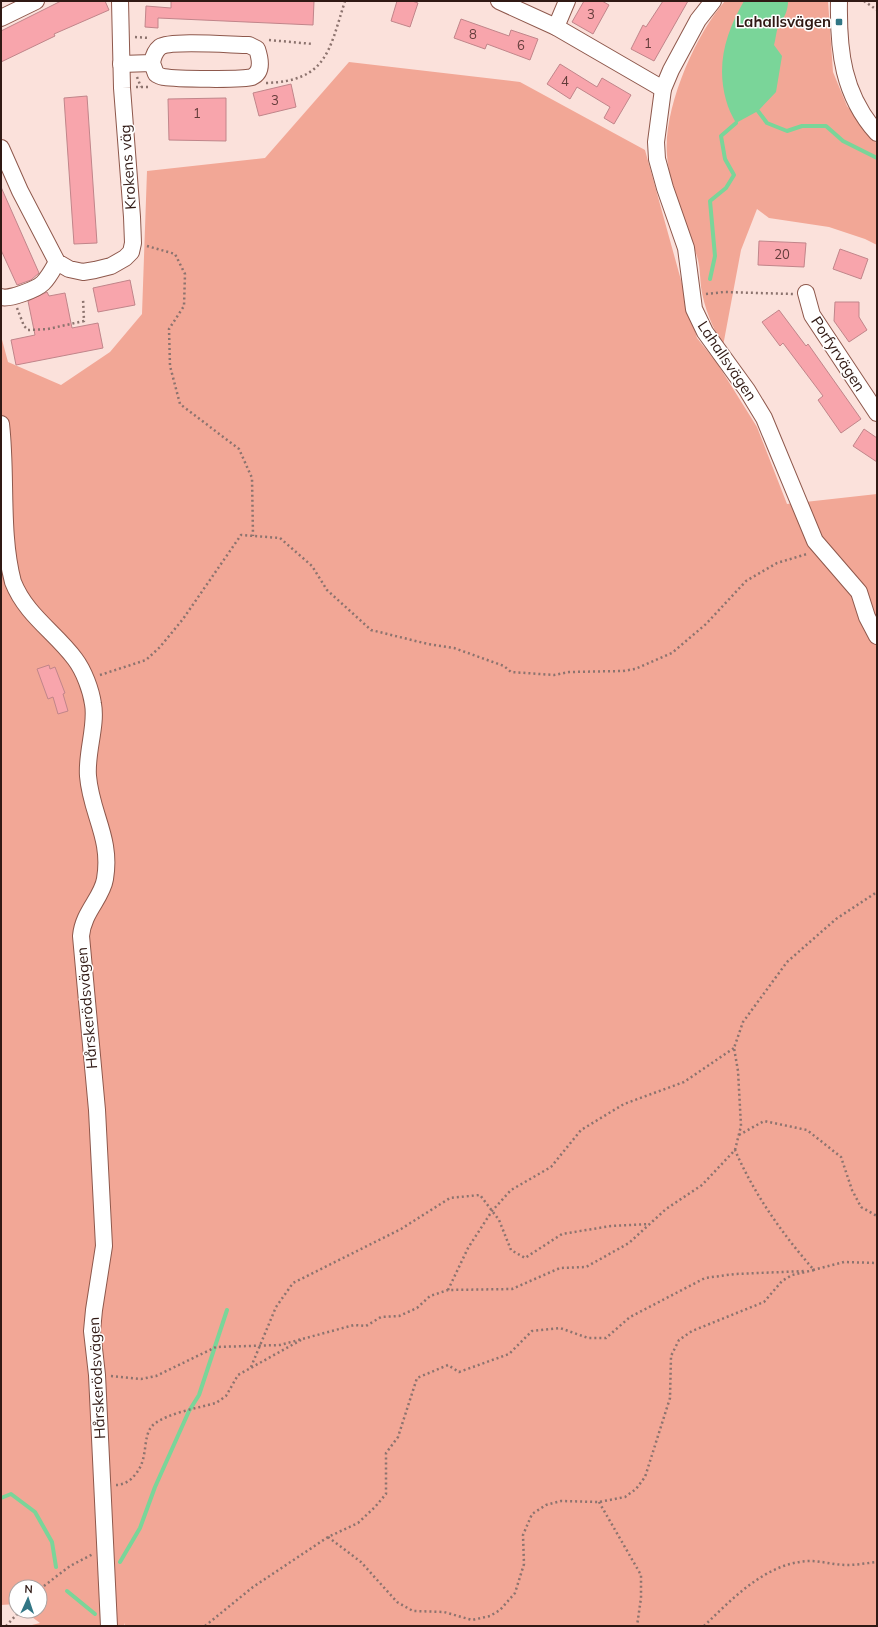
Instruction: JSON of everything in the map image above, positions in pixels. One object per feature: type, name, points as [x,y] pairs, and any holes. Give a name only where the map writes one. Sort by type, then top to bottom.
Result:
[{"type":"street","points":[[1,18],[36,1]]},
{"type":"street","name":"Krokens väg","points":[[120,1],[120,64],[133,243]]},
{"type":"street","points":[[499,1],[556,27],[663,89]]},
{"type":"street","points":[[556,27],[567,1]]},
{"type":"street","name":"Lahallsvägen","points":[[713,1],[698,20],[671,70],[663,89],[658,124],[657,159],[665,188],[686,248],[694,309],[705,332],[747,390],[764,418],[791,482],[806,523],[821,550],[859,592],[867,617],[877,636]]},
{"type":"street","points":[[839,1],[842,64],[852,96],[865,119],[877,133]]},
{"type":"street","points":[[174,44],[249,45],[257,49],[260,59],[258,70],[251,77],[163,77],[156,74],[152,63],[154,55],[159,48],[174,44]]},
{"type":"street","points":[[120,64],[152,63]]},
{"type":"street","points":[[1,148],[20,192],[57,262],[69,269],[83,272],[100,269],[111,266],[125,258],[131,252],[133,243]]},
{"type":"street","points":[[8,296],[39,287],[57,262]]},
{"type":"street","name":"Porfyrvägen","points":[[806,293],[812,315],[877,413]]},
{"type":"street","name":"Hårskerödsvägen","points":[[1,424],[3,471],[2,531],[13,581],[21,598],[35,618],[76,660],[86,679],[93,704],[88,753],[88,776],[92,797],[104,836],[108,860],[105,881],[85,918],[81,936],[97,1110],[104,1246],[92,1331],[97,1375],[109,1626]]},
{"type":"path","points":[[864,1],[877,10]]},
{"type":"path","points":[[266,40],[313,44]]},
{"type":"path","points":[[133,243],[175,254],[185,274],[184,306],[169,329],[170,366],[180,404],[239,448],[252,478],[253,536]]},
{"type":"path","points":[[692,296],[724,292],[806,293]]},
{"type":"path","points":[[8,296],[24,326],[31,331],[84,321],[83,298]]},
{"type":"path","points":[[86,679],[146,660],[160,647],[183,619],[241,536],[280,538],[312,566],[327,590],[371,630],[428,644],[454,648],[504,666],[511,672],[554,675],[569,672],[635,669],[672,653],[706,624],[746,581],[777,563],[821,550]]},
{"type":"path","points":[[97,1375],[140,1379],[156,1376],[216,1347],[280,1345],[354,1325],[366,1326],[381,1317],[399,1316],[417,1308],[430,1296],[448,1290],[512,1289],[560,1268],[586,1267],[629,1243],[666,1209],[702,1185],[735,1150],[741,1126],[738,1071],[734,1048],[743,1022],[787,962],[836,919],[877,892]]},
{"type":"path","points":[[448,1290],[468,1248],[492,1211],[511,1190],[551,1167],[581,1130],[624,1104],[684,1082],[734,1048]]},
{"type":"path","points":[[739,1135],[764,1121],[807,1130],[841,1157],[852,1190],[861,1207],[877,1216]]},
{"type":"path","points":[[735,1150],[743,1169],[760,1196],[797,1250],[814,1270]]},
{"type":"path","points":[[251,1367],[276,1307],[293,1283],[401,1229],[450,1198],[480,1195],[499,1220],[511,1250],[525,1258],[562,1234],[611,1226],[650,1224]]},
{"type":"path","points":[[328,1537],[361,1562],[397,1602],[413,1611],[444,1612],[472,1620],[490,1616],[500,1610],[515,1593],[524,1564],[523,1535],[532,1514],[546,1505],[561,1501],[599,1502],[625,1496],[636,1489],[645,1477],[670,1398],[671,1356],[679,1340],[692,1331],[764,1302],[782,1281],[792,1275],[844,1262],[877,1263]]},
{"type":"path","points":[[205,1626],[252,1587],[328,1537],[358,1523],[375,1507],[386,1494],[386,1453],[398,1437],[416,1378],[448,1365],[459,1372],[509,1354],[532,1331],[560,1328],[588,1338],[606,1338],[630,1317],[705,1278],[735,1274],[814,1270]]},
{"type":"path","points":[[101,1483],[118,1485],[130,1480],[143,1463],[147,1437],[152,1426],[162,1419],[216,1403],[224,1399],[238,1376],[251,1367],[279,1354],[303,1339]]},
{"type":"path","points":[[599,1502],[641,1575],[641,1598],[637,1626]]},
{"type":"path","points":[[48,1583],[70,1566],[87,1556],[105,1549]]},
{"type":"path","points":[[704,1626],[727,1604],[769,1571],[784,1564],[810,1561],[846,1565],[877,1562]]},
{"type":"shaded area","points":[[725,1],[828,1],[833,72],[847,106],[877,144],[877,245],[865,239],[829,227],[769,218],[757,209],[741,250],[723,346],[712,325],[704,303],[698,260],[671,181],[667,155],[667,137],[670,116],[683,74],[703,33]]},
{"type":"shaded area","points":[[744,1],[788,1],[783,20],[777,29],[774,45],[782,56],[776,92],[758,111],[736,123],[726,100],[722,74],[724,49],[732,24]]},
{"type":"shaded area","points":[[349,62],[520,82],[645,150],[697,338],[717,363],[757,427],[787,504],[877,494],[877,1626],[125,1626],[125,1623],[124,1626],[28,1626],[40,1623],[35,1619],[48,1619],[48,1579],[8,1579],[8,1605],[1,1605],[1,336],[8,362],[61,385],[110,352],[142,314],[147,171],[265,158]]},
{"type":"building","points":[[61,1],[105,1],[109,10],[54,34],[55,36],[1,62],[1,31]]},
{"type":"building","points":[[171,1],[314,1],[313,25],[158,18],[158,28],[145,27],[146,6],[171,8]]},
{"type":"building","points":[[397,1],[412,1],[418,3],[410,27],[391,21]]},
{"type":"building","points":[[584,1],[602,1],[609,5],[593,34],[572,22]]},
{"type":"building","points":[[663,1],[688,1],[654,61],[631,49],[643,25],[646,27]]},
{"type":"building","points":[[461,19],[509,36],[511,30],[538,39],[530,60],[487,44],[485,49],[454,38]]},
{"type":"building","points":[[560,64],[597,87],[602,78],[631,95],[614,124],[604,118],[610,107],[577,87],[570,99],[547,84]]},
{"type":"building","points":[[291,84],[296,107],[259,116],[253,93]]},
{"type":"building","points":[[87,96],[97,243],[74,244],[64,98]]},
{"type":"building","points":[[226,98],[226,141],[169,140],[168,99]]},
{"type":"building","points":[[1,187],[39,273],[31,280],[17,285],[1,250]]},
{"type":"building","points":[[759,241],[806,243],[804,267],[758,265]]},
{"type":"building","points":[[840,249],[868,259],[861,279],[833,269]]},
{"type":"building","points":[[130,280],[135,305],[98,312],[93,288]]},
{"type":"building","points":[[47,292],[49,296],[65,293],[72,328],[98,323],[103,348],[16,365],[11,340],[35,335],[28,301]]},
{"type":"building","points":[[835,302],[859,302],[859,317],[867,330],[849,342],[834,321]]},
{"type":"building","points":[[779,310],[806,346],[808,344],[861,419],[841,433],[818,400],[823,396],[783,343],[780,346],[762,322]]},
{"type":"building","points":[[864,429],[877,438],[877,462],[853,446]]},
{"type":"building","points":[[49,665],[50,669],[55,667],[65,693],[63,694],[68,711],[58,714],[53,697],[48,699],[37,669]]},
{"type":"waterway","points":[[758,111],[767,123],[787,131],[802,126],[826,126],[843,141],[877,158]]},
{"type":"waterway","points":[[710,279],[715,256],[710,201],[726,188],[734,175],[725,159],[721,136],[736,123]]},
{"type":"waterway","points":[[120,1562],[140,1528],[155,1487],[189,1411],[199,1395],[227,1310]]},
{"type":"waterway","points":[[1,1498],[11,1494],[35,1512],[52,1542],[56,1567]]},
{"type":"waterway","points":[[67,1591],[95,1614]]},
{"type":"place","name":"Lahallsvägen","points":[[839,22]]}]
